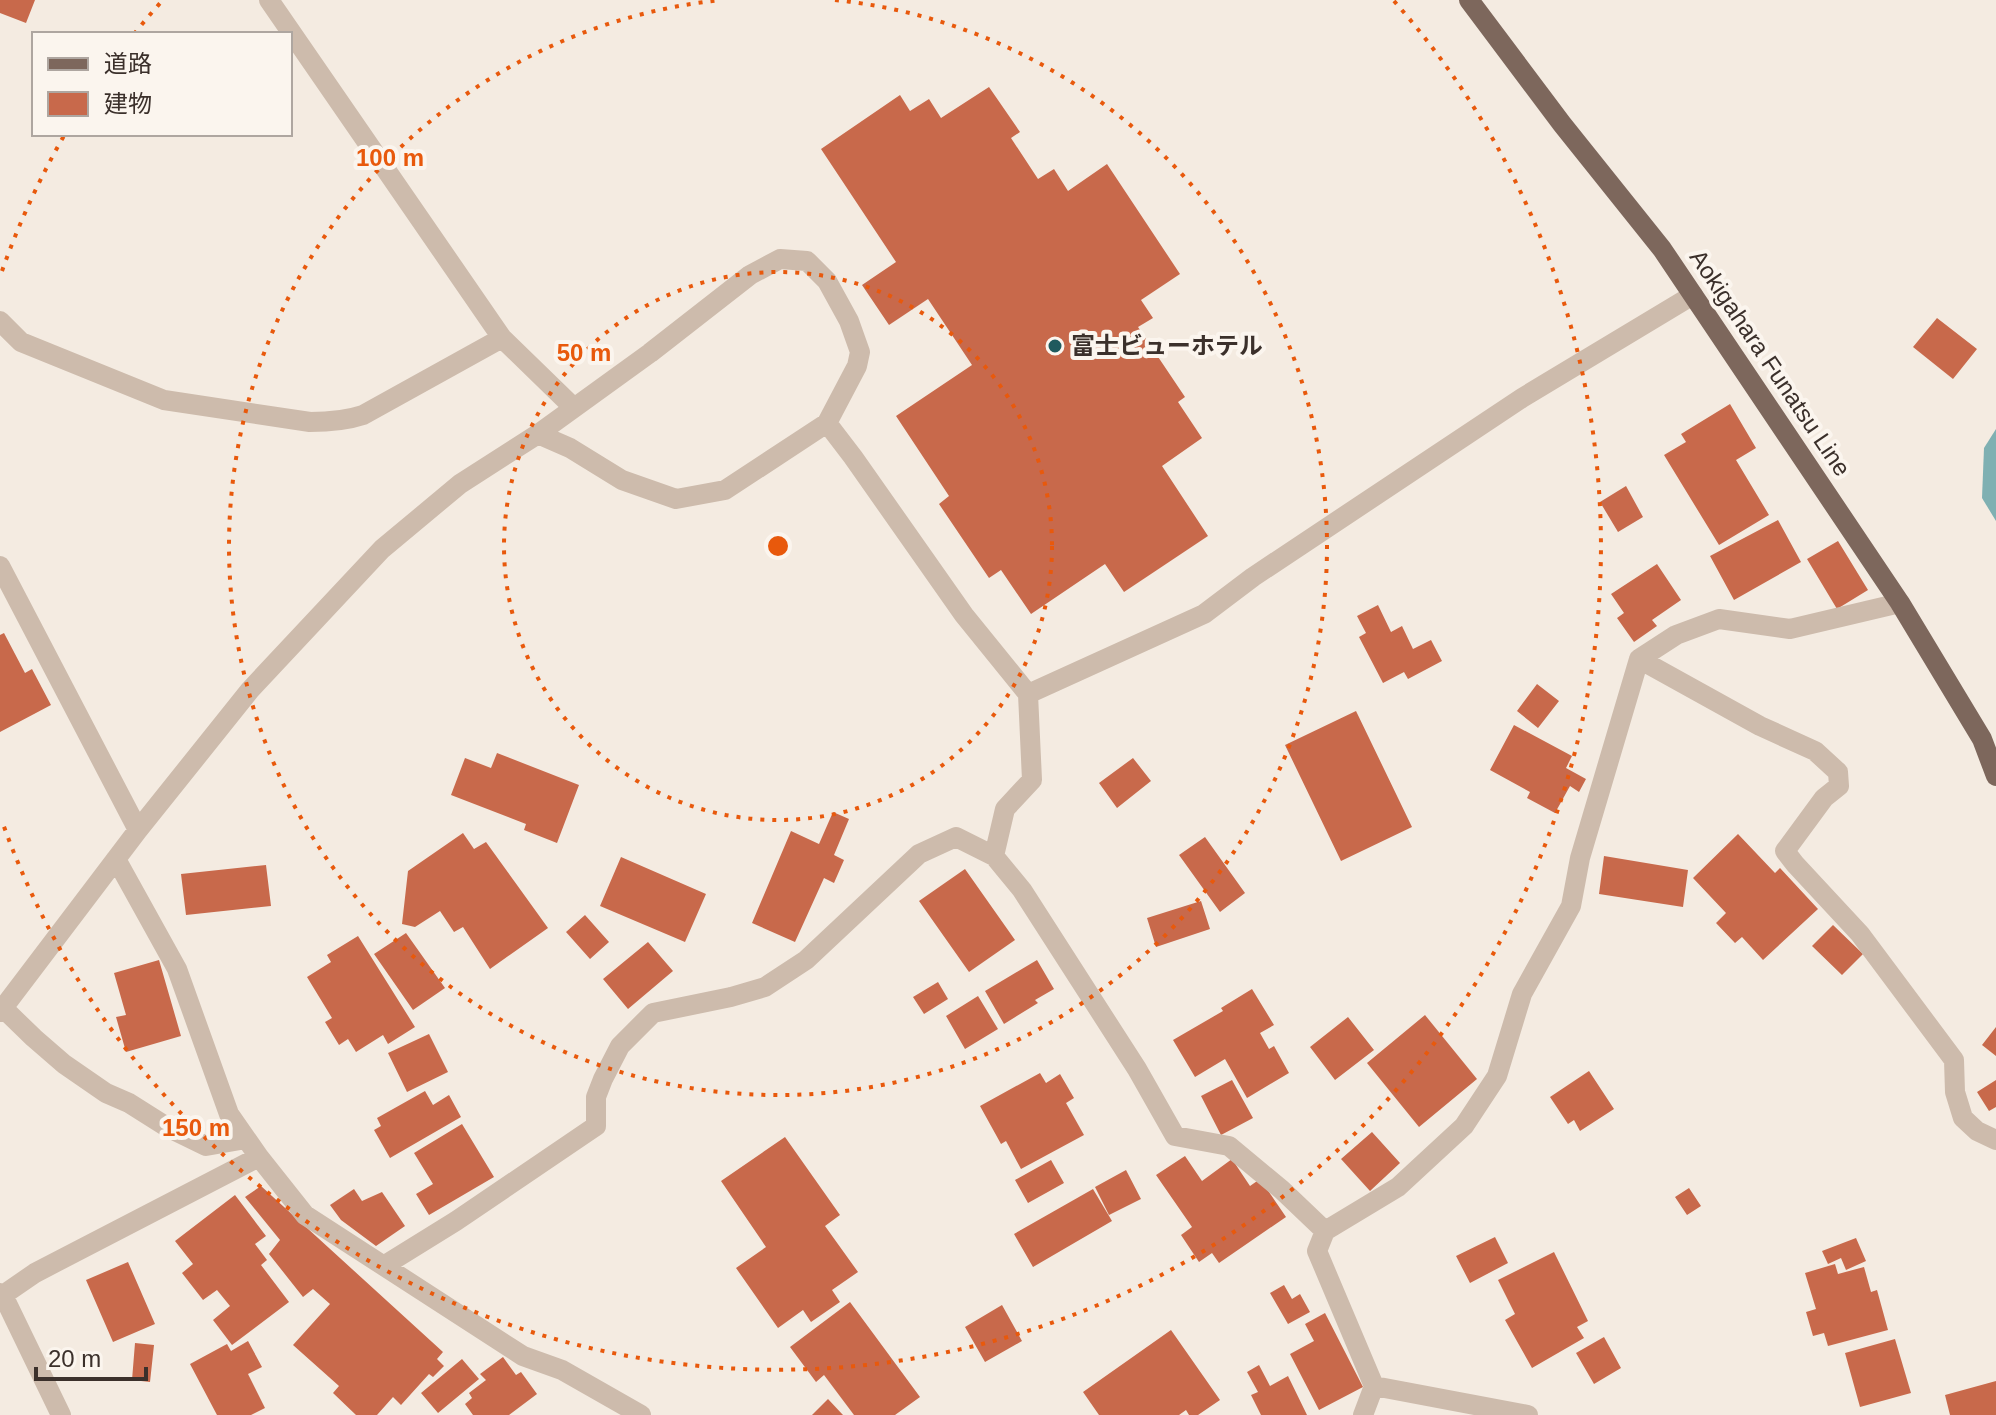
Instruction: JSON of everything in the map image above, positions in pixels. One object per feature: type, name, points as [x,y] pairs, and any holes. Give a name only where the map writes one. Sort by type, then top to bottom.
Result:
[{"type":"main road","name":"Aokigahara Funatsu Line","points":[[1469,0],[1562,124],[1662,249],[1900,603],[1982,739],[1996,776]]},
{"type":"street","points":[[269,0],[291,32]]},
{"type":"street","points":[[292,33],[502,338],[573,407]]},
{"type":"street","points":[[246,1139],[206,1146],[167,1127],[129,1103],[106,1093],[64,1064],[2,1010],[138,830],[250,690],[382,549],[460,484],[538,434],[750,275],[780,259],[807,261],[827,281],[849,321],[860,352],[857,366],[827,423],[725,490],[676,499],[622,480],[570,448],[538,434]]},
{"type":"street","points":[[1028,694],[1204,614],[1253,577],[1522,398],[1693,295]]},
{"type":"street","points":[[0,321],[21,342],[164,400],[310,422],[343,421],[363,415],[502,338]]},
{"type":"street","points":[[827,423],[964,615],[1028,694],[1032,780],[1005,809],[994,856]]},
{"type":"street","points":[[0,566],[138,830]]},
{"type":"street","points":[[1363,1415],[1374,1386],[1317,1251],[1325,1231],[1398,1187],[1464,1126],[1497,1076],[1522,994],[1571,906],[1580,858],[1639,659],[1676,635],[1719,619],[1790,629],[1900,603]]},
{"type":"street","points":[[1639,659],[1760,726],[1815,751],[1838,772],[1839,786],[1824,798],[1785,851],[1860,934],[1954,1060],[1955,1092],[1963,1118],[1977,1131],[1996,1140]]},
{"type":"street","points":[[385,1265],[596,1126],[596,1097],[603,1079],[620,1046],[653,1013],[765,987],[806,960],[919,854],[956,837],[994,856],[1022,890],[1137,1069],[1175,1136],[1229,1146],[1325,1231]]},
{"type":"street","points":[[116,859],[177,969],[229,1114],[305,1215],[523,1356],[562,1370],[641,1415]]},
{"type":"street","points":[[61,1415],[2,1294],[35,1273],[259,1157]]},
{"type":"street","points":[[1374,1386],[1528,1415]]},
{"type":"water","points":[[1996,429],[1996,521],[1982,498],[1984,448]]},
{"type":"building","points":[[0,0],[35,0],[26,23],[0,13]]},
{"type":"building","name":"富士ビューホテル","points":[[989,87],[1020,132],[1011,138],[1038,179],[1054,169],[1068,191],[1107,164],[1180,274],[1141,300],[1153,318],[1138,327],[1185,397],[1178,402],[1202,438],[1162,466],[1208,536],[1124,592],[1105,564],[1031,614],[1001,570],[989,578],[939,504],[949,496],[896,416],[972,365],[928,299],[889,325],[862,285],[896,262],[821,149],[900,95],[910,111],[929,99],[941,118]]},
{"type":"building","points":[[1937,318],[1977,349],[1953,379],[1913,347]]},
{"type":"building","points":[[1730,404],[1756,448],[1736,460],[1769,515],[1719,545],[1664,455],[1686,442],[1681,434]]},
{"type":"building","points":[[1626,486],[1643,517],[1618,532],[1600,502]]},
{"type":"building","points":[[1778,520],[1801,562],[1734,600],[1710,556]]},
{"type":"building","points":[[1838,541],[1868,590],[1837,609],[1807,559]]},
{"type":"building","points":[[1657,564],[1681,600],[1652,620],[1657,626],[1634,642],[1617,618],[1624,613],[1611,594]]},
{"type":"building","points":[[1378,605],[1391,632],[1402,626],[1413,649],[1431,640],[1442,661],[1408,679],[1404,672],[1383,683],[1359,637],[1366,633],[1357,616]]},
{"type":"building","points":[[4,633],[25,673],[32,669],[51,705],[0,732],[0,635]]},
{"type":"building","points":[[1537,684],[1559,701],[1538,728],[1517,711]]},
{"type":"building","points":[[1356,711],[1412,827],[1341,861],[1285,745]]},
{"type":"building","points":[[1514,725],[1572,756],[1566,768],[1586,779],[1579,792],[1570,786],[1555,813],[1527,798],[1530,792],[1490,770]]},
{"type":"building","points":[[497,753],[579,785],[557,843],[524,830],[526,824],[451,795],[465,758],[491,768]]},
{"type":"building","points":[[1133,758],[1151,781],[1117,808],[1099,783]]},
{"type":"building","points":[[833,812],[849,819],[834,855],[844,860],[834,883],[824,878],[795,942],[752,923],[791,831],[819,844]]},
{"type":"building","points":[[463,833],[474,849],[486,842],[548,928],[490,969],[463,927],[454,932],[440,911],[415,927],[402,924],[408,871]]},
{"type":"building","points":[[1738,834],[1775,873],[1780,868],[1818,909],[1763,960],[1742,937],[1735,943],[1716,923],[1726,913],[1693,878]]},
{"type":"building","points":[[1205,837],[1245,893],[1220,912],[1179,855]]},
{"type":"building","points":[[1604,856],[1688,870],[1683,907],[1599,894]]},
{"type":"building","points":[[621,857],[706,894],[685,942],[600,906]]},
{"type":"building","points":[[266,865],[271,906],[186,915],[181,874]]},
{"type":"building","points":[[965,869],[1015,940],[969,972],[919,901]]},
{"type":"building","points":[[1201,901],[1210,929],[1156,947],[1147,918]]},
{"type":"building","points":[[585,915],[609,942],[590,959],[566,932]]},
{"type":"building","points":[[1833,925],[1863,954],[1842,975],[1812,946]]},
{"type":"building","points":[[406,933],[445,988],[413,1010],[374,954]]},
{"type":"building","points":[[358,936],[415,1027],[388,1044],[383,1035],[356,1052],[348,1039],[339,1045],[325,1022],[332,1018],[307,977],[331,962],[327,955]]},
{"type":"building","points":[[648,942],[673,971],[628,1009],[603,979]]},
{"type":"building","points":[[159,960],[181,1036],[126,1052],[116,1017],[126,1015],[114,973]]},
{"type":"building","points":[[1037,960],[1054,989],[1004,1024],[985,991]]},
{"type":"building","points":[[938,982],[948,999],[924,1014],[913,997]]},
{"type":"building","points":[[1252,989],[1274,1025],[1260,1033],[1269,1049],[1274,1046],[1289,1073],[1247,1098],[1225,1059],[1195,1077],[1173,1040],[1223,1011],[1221,1008]]},
{"type":"building","points":[[978,996],[998,1029],[965,1049],[946,1016]]},
{"type":"building","points":[[1425,1015],[1477,1079],[1419,1127],[1367,1063]]},
{"type":"building","points":[[1348,1017],[1374,1050],[1335,1080],[1310,1047]]},
{"type":"building","points":[[1996,1027],[1996,1056],[1982,1045]]},
{"type":"building","points":[[429,1034],[448,1072],[407,1092],[388,1053]]},
{"type":"building","points":[[1589,1071],[1614,1109],[1580,1131],[1574,1120],[1568,1124],[1550,1097]]},
{"type":"building","points":[[1040,1073],[1046,1083],[1060,1074],[1074,1098],[1066,1103],[1084,1135],[1021,1169],[1006,1141],[1001,1144],[980,1106]]},
{"type":"building","points":[[1232,1080],[1253,1118],[1221,1135],[1201,1096]]},
{"type":"building","points":[[1996,1080],[1996,1107],[1989,1111],[1977,1092]]},
{"type":"building","points":[[425,1091],[433,1105],[449,1095],[461,1117],[390,1158],[374,1130],[381,1126],[377,1118]]},
{"type":"building","points":[[462,1124],[494,1177],[429,1215],[416,1194],[433,1184],[414,1153]]},
{"type":"building","points":[[1372,1132],[1400,1163],[1370,1191],[1341,1159]]},
{"type":"building","points":[[785,1137],[840,1215],[825,1226],[858,1272],[832,1290],[840,1302],[811,1322],[803,1310],[778,1328],[736,1268],[766,1247],[721,1181]]},
{"type":"building","points":[[1185,1156],[1202,1181],[1232,1159],[1250,1186],[1260,1179],[1286,1217],[1219,1263],[1212,1253],[1199,1262],[1181,1235],[1192,1227],[1156,1175]]},
{"type":"building","points":[[1051,1160],[1064,1183],[1028,1203],[1015,1180]]},
{"type":"building","points":[[1126,1170],[1141,1199],[1109,1215],[1095,1187]]},
{"type":"building","points":[[261,1186],[443,1352],[437,1359],[444,1366],[433,1377],[429,1374],[401,1405],[393,1397],[377,1415],[356,1415],[333,1393],[339,1386],[293,1345],[330,1304],[313,1289],[303,1297],[269,1254],[280,1240],[245,1197]]},
{"type":"building","points":[[1689,1188],[1701,1206],[1687,1215],[1675,1197]]},
{"type":"building","points":[[354,1189],[362,1201],[382,1192],[405,1226],[376,1246],[341,1220],[330,1205]]},
{"type":"building","points":[[1093,1189],[1112,1221],[1033,1267],[1014,1234]]},
{"type":"building","points":[[235,1195],[266,1236],[255,1244],[267,1260],[261,1265],[289,1302],[232,1345],[213,1320],[230,1306],[217,1290],[203,1300],[182,1273],[193,1264],[175,1241]]},
{"type":"building","points":[[1495,1237],[1508,1263],[1470,1283],[1456,1256]]},
{"type":"building","points":[[1856,1238],[1866,1261],[1846,1270],[1841,1258],[1828,1264],[1822,1251]]},
{"type":"building","points":[[1554,1252],[1588,1321],[1577,1327],[1584,1338],[1532,1368],[1505,1320],[1515,1314],[1498,1280]]},
{"type":"building","points":[[128,1262],[155,1324],[113,1342],[86,1280]]},
{"type":"building","points":[[1835,1264],[1838,1274],[1864,1267],[1871,1292],[1877,1290],[1888,1330],[1828,1346],[1824,1333],[1813,1336],[1806,1312],[1816,1309],[1805,1273]]},
{"type":"building","points":[[1284,1285],[1292,1299],[1300,1294],[1310,1312],[1288,1324],[1270,1293]]},
{"type":"building","points":[[850,1302],[920,1397],[895,1415],[854,1415],[824,1375],[816,1382],[790,1347]]},
{"type":"building","points":[[1002,1305],[1022,1341],[985,1362],[965,1327]]},
{"type":"building","points":[[1325,1313],[1363,1387],[1319,1410],[1290,1354],[1314,1341],[1305,1324]]},
{"type":"building","points":[[1171,1330],[1220,1400],[1198,1415],[1189,1415],[1186,1410],[1179,1415],[1099,1415],[1083,1392]]},
{"type":"building","points":[[1604,1337],[1621,1368],[1594,1384],[1576,1353]]},
{"type":"building","points":[[1895,1339],[1911,1393],[1860,1407],[1845,1353]]},
{"type":"building","points":[[248,1341],[262,1367],[248,1374],[265,1408],[251,1415],[217,1415],[190,1364],[227,1344],[231,1351]]},
{"type":"building","points":[[135,1343],[154,1345],[150,1382],[132,1380]]},
{"type":"building","points":[[503,1357],[516,1375],[521,1372],[537,1394],[509,1415],[473,1415],[465,1404],[472,1398],[469,1393],[486,1380],[480,1374]]},
{"type":"building","points":[[462,1359],[479,1379],[438,1413],[421,1393]]},
{"type":"building","points":[[1259,1365],[1270,1386],[1288,1376],[1307,1415],[1261,1415],[1251,1395],[1258,1392],[1247,1372]]},
{"type":"building","points":[[1996,1381],[1996,1415],[1950,1415],[1945,1395]]},
{"type":"building","points":[[828,1399],[843,1415],[812,1415]]},
{"type":"place","name":"富士ビューホテル","points":[[1055,346]]}]
